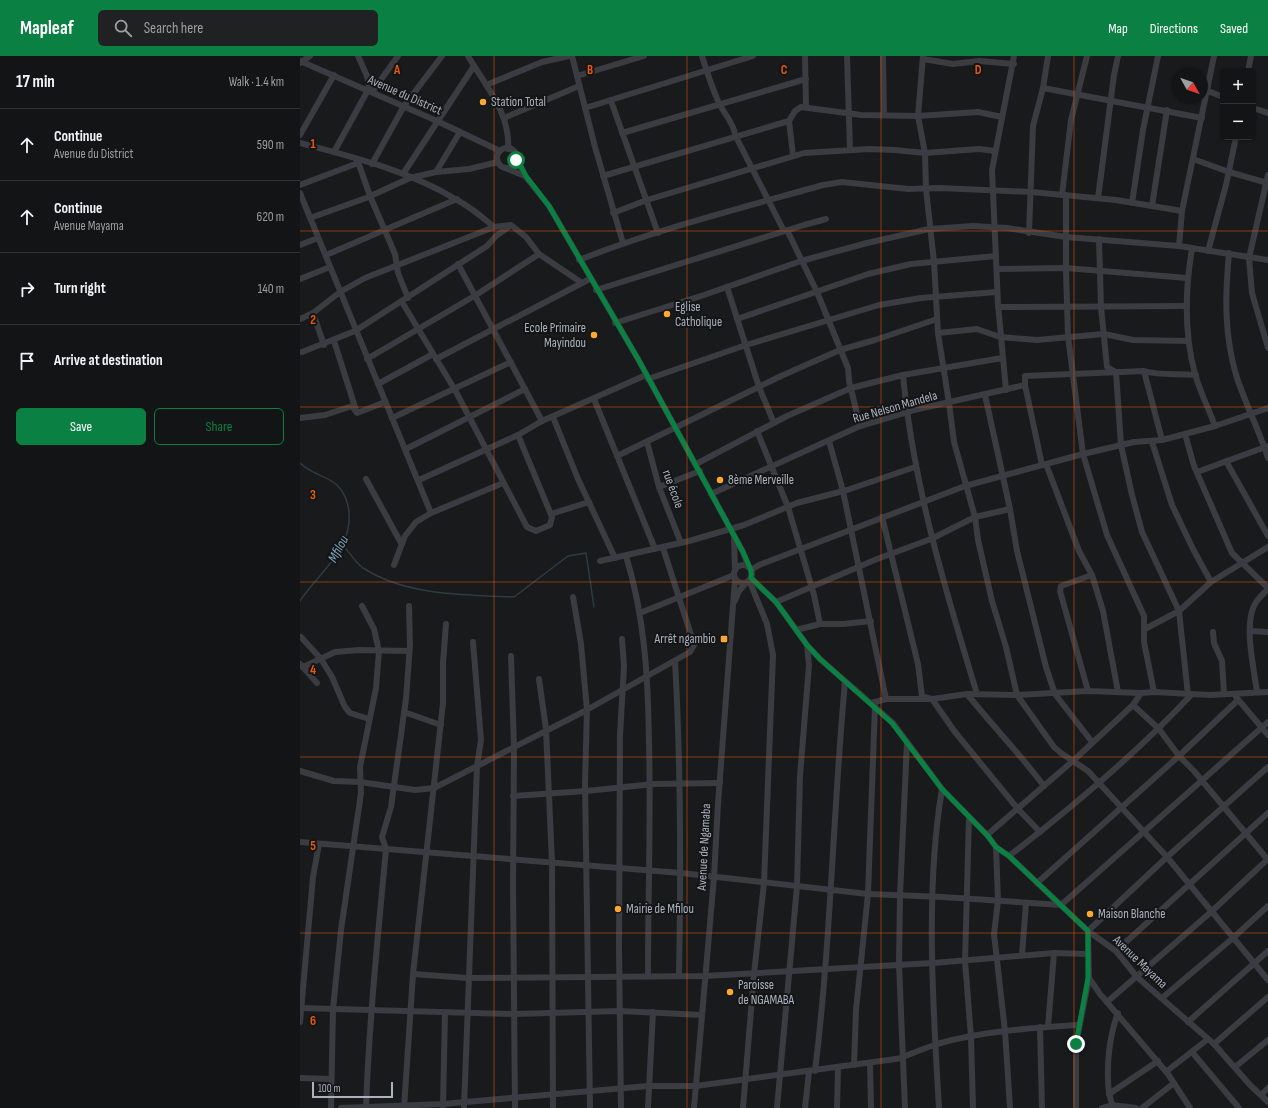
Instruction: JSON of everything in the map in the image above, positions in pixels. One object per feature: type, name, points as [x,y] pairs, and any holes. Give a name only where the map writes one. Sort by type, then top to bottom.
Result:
[{"type":"street","points":[[301,62],[310,56]]},
{"type":"street","points":[[358,56],[367,76],[370,91]]},
{"type":"street","points":[[372,164],[404,106],[442,56]]},
{"type":"street","points":[[468,56],[504,118],[509,134],[508,149]]},
{"type":"street","points":[[486,85],[542,62],[569,56]]},
{"type":"street","points":[[572,56],[613,213],[623,243]]},
{"type":"street","points":[[702,56],[719,105],[727,114],[730,123],[769,200],[818,292],[848,368],[860,426]]},
{"type":"street","points":[[585,108],[612,101],[753,56]]},
{"type":"street","points":[[805,56],[806,107]]},
{"type":"street","points":[[847,56],[850,150]]},
{"type":"street","points":[[883,56],[884,115]]},
{"type":"street","points":[[1006,390],[998,307],[996,228],[992,170],[1014,64],[1014,56]]},
{"type":"street","points":[[1030,233],[1033,126],[1043,88],[1048,56]]},
{"type":"street","points":[[1087,56],[1071,120],[1064,195],[1068,336],[1083,454],[1107,535],[1142,612],[1145,629],[1144,642],[1154,692]]},
{"type":"street","points":[[1098,198],[1110,100],[1118,56]]},
{"type":"street","points":[[1132,203],[1147,106],[1158,56]]},
{"type":"street","points":[[1214,56],[1208,91],[1220,96]]},
{"type":"street","points":[[1249,68],[1251,56]]},
{"type":"street","points":[[334,152],[370,91],[396,57]]},
{"type":"street","points":[[577,76],[639,57]]},
{"type":"street","points":[[1014,64],[979,58],[953,64],[923,57],[918,116],[925,153],[926,188],[929,229],[934,262],[938,333],[954,442],[965,486],[975,516],[978,540],[992,602],[1006,647],[1017,695],[1054,747],[1060,753],[1074,760],[1088,770],[1167,857],[1268,980]]},
{"type":"street","name":"Avenue du District","points":[[301,62],[404,106],[500,151]]},
{"type":"street","points":[[403,174],[474,66]]},
{"type":"street","points":[[300,135],[334,75]]},
{"type":"street","points":[[622,133],[806,79]]},
{"type":"street","points":[[504,118],[579,86]]},
{"type":"street","points":[[1043,88],[1147,106],[1202,118]]},
{"type":"street","points":[[612,101],[658,233]]},
{"type":"street","points":[[1179,246],[1182,211],[1205,104]]},
{"type":"street","points":[[603,176],[789,121],[798,108],[806,107],[850,113],[918,116],[978,112],[1002,117]]},
{"type":"street","points":[[1256,109],[1268,113]]},
{"type":"street","points":[[1152,206],[1167,110]]},
{"type":"street","points":[[789,121],[793,155]]},
{"type":"street","points":[[436,172],[460,132]]},
{"type":"street","points":[[1208,251],[1229,172],[1235,140]]},
{"type":"street","points":[[300,143],[403,174],[457,199],[494,227]]},
{"type":"street","points":[[526,176],[504,168],[498,162],[498,154],[500,151],[508,149],[514,152],[526,176],[549,206],[647,377],[700,471],[743,552],[750,569],[749,580],[767,624],[774,655],[764,882],[754,974],[743,1108]]},
{"type":"street","points":[[613,213],[646,200],[793,155],[820,151],[850,150],[895,150],[925,153],[979,149],[996,151]]},
{"type":"street","points":[[504,168],[513,165],[516,157]]},
{"type":"street","points":[[1193,160],[1267,183]]},
{"type":"street","points":[[300,185],[358,161]]},
{"type":"street","points":[[358,161],[370,196],[395,254],[396,266],[408,298]]},
{"type":"street","points":[[310,218],[370,196],[410,178],[436,172],[469,169],[498,162]]},
{"type":"street","points":[[1268,175],[1249,258],[1252,293],[1268,348]]},
{"type":"street","points":[[579,260],[623,243],[769,200],[823,185],[842,182],[889,188],[1032,192],[1098,198],[1182,211]]},
{"type":"street","points":[[300,193],[303,208],[310,218],[326,255],[355,332],[406,449],[431,513]]},
{"type":"street","points":[[326,255],[457,199]]},
{"type":"street","points":[[596,290],[826,219]]},
{"type":"street","points":[[302,352],[324,345],[355,332],[487,246],[496,236],[511,225]]},
{"type":"street","points":[[300,319],[313,313],[340,292],[365,278],[494,227],[511,225],[526,237],[539,254],[582,283]]},
{"type":"street","points":[[615,323],[727,287],[801,261],[867,243],[929,229],[973,226],[996,228],[1066,237],[1179,246],[1268,260]]},
{"type":"street","points":[[300,245],[318,238]]},
{"type":"street","points":[[1100,239],[1101,307],[1104,334],[1108,367],[1116,372]]},
{"type":"street","points":[[1192,249],[1187,278],[1188,341],[1196,375],[1216,426]]},
{"type":"street","points":[[1229,253],[1225,295],[1228,341],[1237,378],[1266,446],[1268,458]]},
{"type":"street","points":[[367,359],[476,295],[539,254]]},
{"type":"street","points":[[738,319],[868,274],[911,264],[996,256]]},
{"type":"street","points":[[458,264],[476,295],[542,421]]},
{"type":"street","points":[[300,279],[330,267]]},
{"type":"street","points":[[997,269],[1066,268],[1187,278]]},
{"type":"street","points":[[378,384],[434,356],[494,329],[590,279]]},
{"type":"street","points":[[727,287],[759,387],[774,423]]},
{"type":"street","points":[[418,480],[518,435],[553,416],[647,377],[746,345],[879,305],[936,296],[998,292]]},
{"type":"street","points":[[402,302],[455,390],[527,527],[536,531],[550,525],[553,520],[518,435]]},
{"type":"street","points":[[998,307],[1187,306]]},
{"type":"street","points":[[313,313],[324,345]]},
{"type":"street","points":[[618,456],[759,387],[840,350],[937,319]]},
{"type":"street","points":[[938,333],[977,329],[1000,337],[1037,340],[1068,336],[1104,334],[1133,340],[1188,341]]},
{"type":"street","points":[[334,341],[357,413]]},
{"type":"street","points":[[696,464],[757,431],[851,388],[903,375],[1002,358]]},
{"type":"street","points":[[392,418],[455,390],[511,362]]},
{"type":"street","points":[[1118,692],[1103,611],[1092,575],[1079,551],[1044,465],[1025,385],[1025,376],[1144,370],[1152,373],[1196,375]]},
{"type":"street","points":[[1144,370],[1162,440]]},
{"type":"street","points":[[1009,856],[1100,784],[1159,729],[1189,695],[1179,611],[1142,532],[1132,495],[1121,446],[1116,372]]},
{"type":"street","points":[[903,375],[906,413],[915,467],[924,501],[931,538],[977,694]]},
{"type":"street","name":"Rue Nelson Mandela","points":[[711,494],[860,426],[906,413],[1025,385]]},
{"type":"street","points":[[406,449],[525,389]]},
{"type":"street","points":[[985,395],[1010,509],[1016,551],[1046,667],[1055,694],[1092,742]]},
{"type":"street","points":[[594,399],[655,549]]},
{"type":"street","points":[[357,413],[385,402]]},
{"type":"street","points":[[300,418],[325,415],[352,406],[357,413]]},
{"type":"street","points":[[640,613],[735,575],[740,566],[750,569],[965,486],[1083,454],[1134,442],[1152,442],[1162,440],[1216,426],[1268,408]]},
{"type":"street","points":[[553,416],[589,502],[615,558]]},
{"type":"street","points":[[757,431],[788,507],[820,624]]},
{"type":"street","points":[[1185,434],[1197,472],[1232,553],[1268,588],[1254,605],[1252,612],[1250,631],[1257,692]]},
{"type":"street","points":[[829,441],[843,491],[886,699]]},
{"type":"street","name":"rue école","points":[[647,442],[659,487],[681,543]]},
{"type":"street","points":[[1152,442],[1172,505],[1211,582]]},
{"type":"street","points":[[1197,472],[1266,446]]},
{"type":"street","points":[[1226,461],[1268,536]]},
{"type":"street","points":[[600,561],[663,548],[744,525],[797,503],[843,491],[915,467]]},
{"type":"street","points":[[659,487],[700,471]]},
{"type":"street","points":[[366,480],[401,543]]},
{"type":"street","points":[[394,565],[404,536],[416,522],[431,513],[503,483]]},
{"type":"street","points":[[551,514],[589,502]]},
{"type":"street","points":[[776,602],[891,553],[931,538],[975,516],[1010,509]]},
{"type":"street","points":[[882,517],[918,664],[922,696],[932,699],[955,732],[1018,810],[1040,832]]},
{"type":"street","points":[[734,537],[735,575],[742,583],[749,580]]},
{"type":"street","points":[[1145,629],[1179,611],[1211,582],[1268,547]]},
{"type":"street","points":[[300,771],[325,780],[360,782],[414,790],[434,788],[546,729],[587,710],[690,652],[694,645],[663,548]]},
{"type":"street","points":[[626,556],[640,613],[647,676],[650,784],[648,975]]},
{"type":"street","name":"Avenue de Ngamaba","points":[[694,1108],[714,877],[735,575]]},
{"type":"street","points":[[1088,692],[1060,591],[1061,586],[1092,575]]},
{"type":"street","name":"Avenue de Ngamaba","points":[[732,611],[739,591],[749,580]]},
{"type":"street","name":"Avenue Mayama","points":[[749,580],[776,602],[807,645],[845,682],[892,723],[942,789],[988,836],[996,847],[1009,856],[1088,931],[1116,951],[1137,977],[1214,1044],[1268,1102]]},
{"type":"street","points":[[573,597],[581,644],[587,710],[587,977],[590,1108]]},
{"type":"street","points":[[331,1108],[333,1009],[361,793],[360,767],[376,688],[379,651],[374,629],[362,606]]},
{"type":"street","points":[[366,1107],[372,1010],[386,850],[382,837],[387,825],[404,712],[409,651],[409,606]]},
{"type":"street","points":[[796,630],[820,624],[843,624],[871,621]]},
{"type":"street","points":[[404,1107],[413,974],[443,703],[443,663],[446,624]]},
{"type":"street","points":[[1250,631],[1268,632]]},
{"type":"street","points":[[1213,632],[1214,643],[1222,661],[1224,694]]},
{"type":"street","points":[[300,637],[321,659],[332,677],[345,707],[350,713],[369,719]]},
{"type":"street","points":[[621,1108],[620,735],[623,690],[622,639]]},
{"type":"street","points":[[464,1105],[466,1012],[477,766],[481,740],[473,642]]},
{"type":"street","points":[[777,1108],[791,971],[797,886],[800,776],[809,665],[807,645]]},
{"type":"street","points":[[317,683],[302,666],[335,652],[409,651]]},
{"type":"street","points":[[511,656],[514,747],[515,1108]]},
{"type":"street","points":[[675,661],[680,783],[681,873],[679,976]]},
{"type":"street","points":[[539,679],[546,729],[550,794],[552,862],[553,1108]]},
{"type":"street","points":[[805,1108],[812,1072],[826,968],[832,890],[838,764],[845,682]]},
{"type":"street","points":[[854,1065],[856,1010],[862,968],[868,894],[873,705],[886,699],[932,699],[967,694],[1017,695],[1088,692],[1154,692],[1189,695],[1268,692]]},
{"type":"street","points":[[988,836],[1074,760],[1133,704],[1142,693]]},
{"type":"street","points":[[1234,693],[1238,700],[1268,735]]},
{"type":"street","points":[[967,694],[1022,757],[1044,786]]},
{"type":"street","points":[[1037,883],[1122,808],[1238,700]]},
{"type":"street","points":[[1107,1002],[1211,912],[1268,860],[1202,781],[1179,756],[1159,729],[1133,704]]},
{"type":"street","points":[[404,712],[440,725]]},
{"type":"street","points":[[300,842],[681,873],[868,894],[933,896],[1060,905],[1144,833],[1268,722]]},
{"type":"street","points":[[904,1108],[899,964],[900,895],[907,742]]},
{"type":"street","points":[[1076,1108],[1076,1044],[1088,978],[1088,931],[1167,857],[1268,767]]},
{"type":"street","points":[[513,796],[586,792],[650,784],[720,783]]},
{"type":"street","points":[[939,1108],[932,963],[933,896],[939,807],[942,789]]},
{"type":"street","points":[[1116,951],[1188,884],[1268,813]]},
{"type":"street","points":[[969,817],[965,961],[971,1037],[973,1108]]},
{"type":"street","points":[[300,1022],[313,877],[319,844]]},
{"type":"street","points":[[996,847],[998,901],[994,934],[1006,1031],[1010,1108]]},
{"type":"street","points":[[1022,955],[1026,903]]},
{"type":"street","points":[[1162,998],[1233,938],[1268,906]]},
{"type":"street","points":[[1188,1022],[1268,951]]},
{"type":"street","points":[[413,974],[468,978],[648,975],[705,976],[754,974],[826,968],[862,968],[1054,953],[1087,954]]},
{"type":"street","points":[[1048,1027],[1054,953]]},
{"type":"street","points":[[1088,978],[1167,1071],[1190,1108]]},
{"type":"street","points":[[1214,1044],[1268,997]]},
{"type":"street","points":[[301,1008],[514,1014],[620,1011],[702,1015]]},
{"type":"street","points":[[648,1108],[653,1012]]},
{"type":"street","points":[[443,1106],[445,1013]]},
{"type":"street","points":[[1112,1107],[1109,1094],[1108,1076],[1113,1027],[1118,1013]]},
{"type":"street","points":[[341,1108],[464,1105],[515,1098],[648,1086],[696,1086],[780,1074],[812,1072],[903,1058],[935,1045],[1006,1031],[1040,1027],[1079,1025]]},
{"type":"street","points":[[1040,1027],[1042,1108]]},
{"type":"street","points":[[1167,1071],[1208,1039]]},
{"type":"street","points":[[1235,1067],[1268,1040]]},
{"type":"street","points":[[1192,1052],[1239,1108]]},
{"type":"street","points":[[1109,1094],[1158,1061]]},
{"type":"street","points":[[870,1063],[871,1108]]},
{"type":"street","points":[[837,1108],[838,1068]]},
{"type":"street","points":[[300,1078],[331,1079]]},
{"type":"street","points":[[1142,1108],[1174,1083]]},
{"type":"street","points":[[1260,1095],[1268,1088]]},
{"type":"street","points":[[1102,1108],[1136,1108]]},
{"type":"waterway","name":"Mfilou","points":[[300,463],[309,470],[329,479],[337,485],[346,498],[349,512],[349,526],[340,550],[300,601]]},
{"type":"waterway","points":[[343,545],[360,566],[380,577],[398,584],[436,592],[476,596],[514,597],[568,556],[586,553],[594,607]]},
{"type":"place","name":"Station Total","points":[[483,102]]},
{"type":"place","name":"Eglise Catholique","points":[[667,314]]},
{"type":"place","name":"Ecole Primaire Mayindou","points":[[594,335]]},
{"type":"place","name":"8ème Merveille","points":[[720,480]]},
{"type":"place","name":"Arrêt ngambio","points":[[724,639]]},
{"type":"place","name":"Mairie de Mfilou","points":[[618,909]]},
{"type":"place","name":"Maison Blanche","points":[[1090,914]]},
{"type":"place","name":"Paroisse de NGAMABA","points":[[730,992]]},
{"type":"route","points":[[516,160],[516,157],[526,176],[549,206],[615,323],[638,359],[739,544],[751,570],[751,578],[756,581],[776,602],[807,645],[820,659],[886,716],[902,734],[942,789],[988,836],[996,847],[1009,856],[1088,931],[1088,978],[1076,1044]]}]
